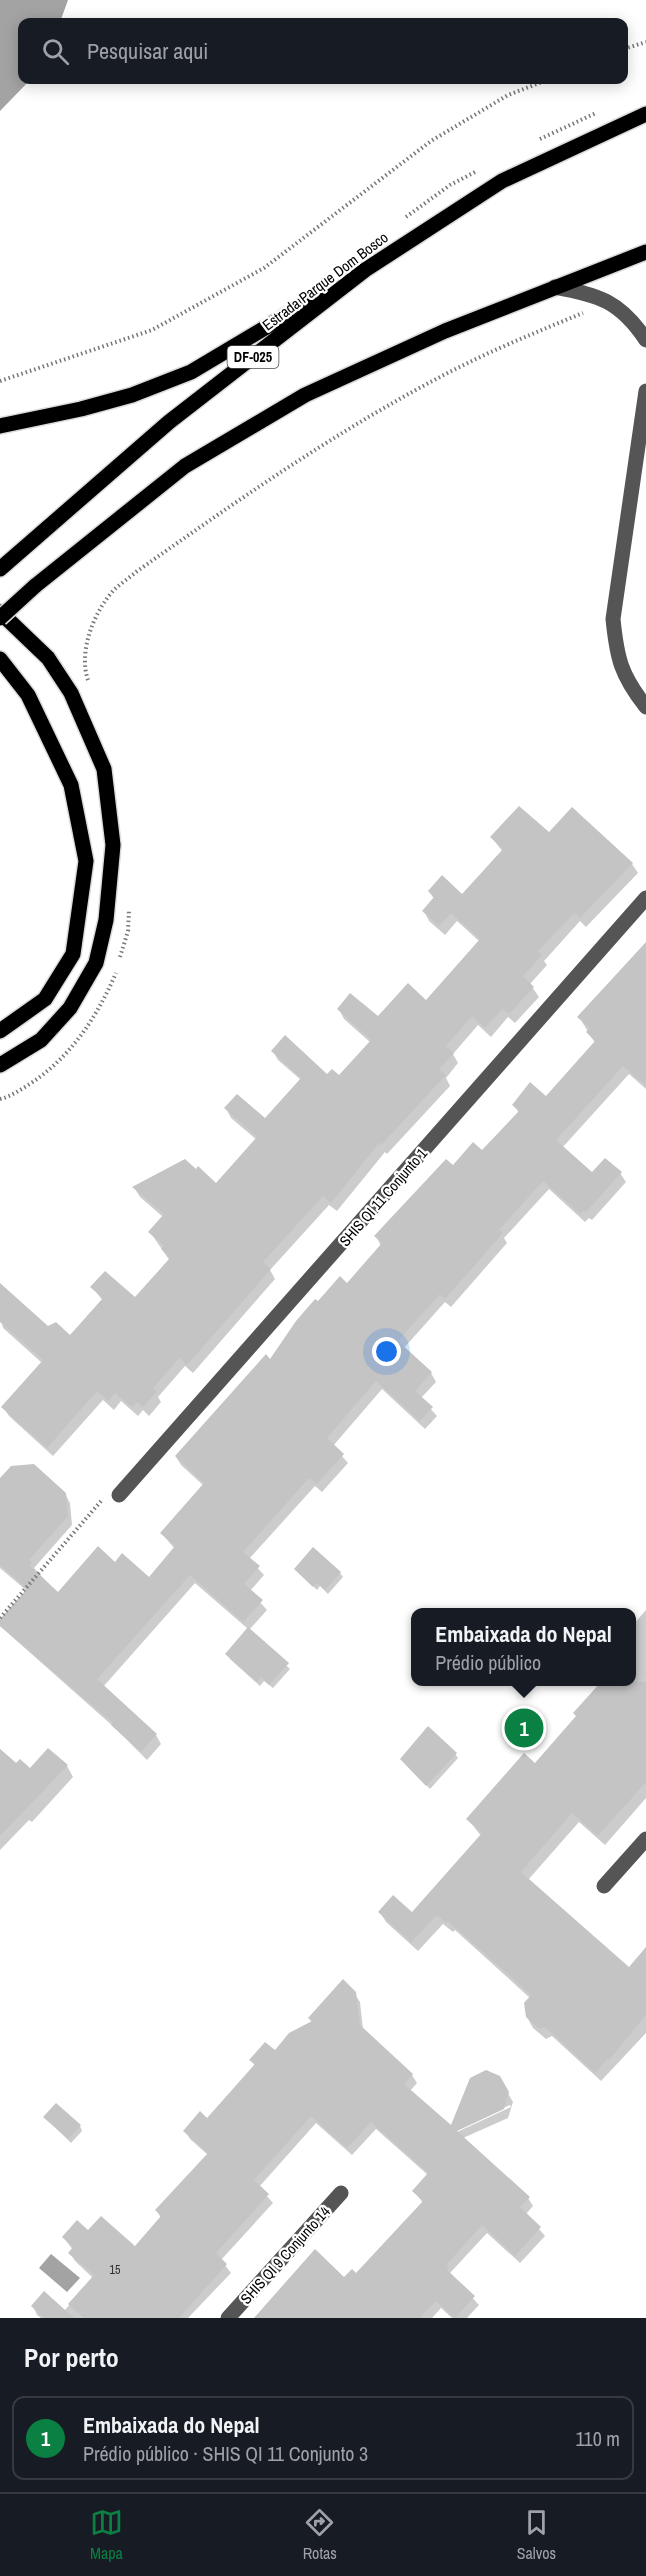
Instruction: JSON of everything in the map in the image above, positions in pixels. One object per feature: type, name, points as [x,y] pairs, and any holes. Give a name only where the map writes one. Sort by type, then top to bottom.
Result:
[{"type":"main road","name":"Estrada Parque Dom Bosco","points":[[0,569],[169,422],[365,270],[502,181],[646,114]]},
{"type":"main road","points":[[0,618],[35,586],[186,466],[305,395],[445,331],[646,252]]},
{"type":"main road","points":[[0,426],[70,412],[132,395],[191,372],[365,270]]},
{"type":"main road","points":[[0,612],[48,658],[71,693],[104,769],[113,845],[106,920],[96,963],[70,1008],[40,1040],[0,1065]]},
{"type":"main road","points":[[0,659],[28,695],[71,785],[86,861],[73,954],[45,999],[0,1031]]},
{"type":"street","points":[[555,287],[590,293],[626,313],[646,340]]},
{"type":"street","points":[[646,391],[613,619],[617,656],[630,686],[646,707]]},
{"type":"street","name":"SHIS QI 11 Conjunto 1","points":[[123,1491],[646,898]]},
{"type":"street","points":[[604,1886],[646,1839]]},
{"type":"street","name":"SHIS QI 9 Conjunto 14","points":[[228,2318],[341,2193]]},
{"type":"path","points":[[628,48],[646,42]]},
{"type":"path","points":[[0,381],[162,324],[264,268],[431,141],[508,95],[537,84]]},
{"type":"path","points":[[89,684],[85,656],[94,621],[114,590],[136,572],[339,435],[408,395],[515,341],[608,303]]},
{"type":"path","points":[[0,1099],[44,1075],[67,1054],[85,1030],[102,1003],[115,973],[128,931],[129,908]]},
{"type":"path","points":[[0,1618],[96,1505],[110,1494],[123,1491]]},
{"type":"shaded area","points":[[0,0],[68,0],[61,18],[18,18],[18,84],[26,84],[0,111]]},
{"type":"shaded area","points":[[51,2254],[80,2278],[67,2292],[39,2268]]},
{"type":"building","points":[[519,806],[549,832],[572,807],[633,863],[580,918],[574,913],[538,951],[542,955],[523,976],[534,987],[509,1014],[502,1009],[485,1028],[472,1016],[446,1046],[454,1053],[439,1069],[446,1075],[381,1145],[379,1143],[331,1203],[323,1196],[263,1262],[271,1269],[187,1365],[179,1358],[153,1388],[157,1392],[143,1407],[137,1402],[132,1407],[115,1393],[108,1401],[97,1391],[47,1448],[1,1407],[43,1360],[0,1322],[0,1283],[48,1326],[56,1322],[70,1335],[103,1298],[90,1287],[105,1271],[135,1297],[170,1258],[161,1249],[164,1246],[148,1232],[164,1214],[132,1187],[185,1159],[196,1169],[198,1166],[216,1183],[257,1137],[224,1108],[237,1094],[265,1118],[301,1078],[271,1051],[285,1035],[327,1074],[332,1069],[339,1075],[371,1040],[337,1009],[350,993],[378,1016],[408,983],[426,1000],[480,939],[451,913],[439,926],[422,911],[434,897],[428,891],[442,875],[462,894],[503,849],[490,837]]},
{"type":"building","points":[[646,942],[646,1086],[623,1066],[556,1140],[592,1172],[605,1158],[622,1172],[586,1212],[584,1210],[580,1214],[543,1181],[499,1230],[503,1233],[445,1299],[440,1294],[398,1341],[432,1372],[415,1391],[433,1407],[420,1421],[376,1381],[327,1438],[344,1454],[317,1484],[309,1478],[243,1552],[260,1566],[244,1584],[263,1600],[243,1622],[190,1575],[97,1679],[157,1734],[141,1752],[111,1725],[113,1723],[0,1626],[0,1619],[27,1589],[0,1565],[0,1478],[11,1466],[34,1464],[66,1493],[68,1516],[29,1560],[32,1563],[30,1566],[58,1592],[98,1546],[115,1562],[122,1553],[149,1577],[175,1546],[160,1533],[204,1483],[175,1456],[266,1354],[270,1359],[296,1321],[315,1299],[318,1301],[340,1276],[347,1283],[382,1243],[374,1236],[446,1159],[453,1165],[473,1142],[482,1150],[519,1111],[512,1105],[530,1082],[546,1096],[595,1041],[586,1032],[590,1028],[577,1017]]},
{"type":"building","points":[[313,1547],[341,1572],[325,1590],[317,1583],[313,1587],[294,1569]]},
{"type":"building","points":[[248,1627],[289,1663],[269,1685],[261,1677],[257,1682],[225,1654]]},
{"type":"building","points":[[636,1682],[646,1682],[646,1782],[598,1836],[572,1813],[521,1872],[629,1967],[646,1947],[646,2015],[609,2060],[607,2059],[595,2073],[545,2027],[539,2029],[526,2017],[524,2003],[531,1995],[448,1921],[446,1923],[437,1915],[411,1942],[378,1912],[393,1895],[412,1912],[482,1833],[466,1819],[524,1753],[535,1763],[576,1716],[573,1713],[597,1686],[636,1686]]},
{"type":"building","points":[[428,1726],[457,1753],[426,1786],[400,1759]]},
{"type":"building","points":[[48,1748],[68,1765],[0,1836],[0,1749],[16,1763],[20,1759],[30,1768]]},
{"type":"building","points":[[343,1979],[356,1992],[360,2025],[413,2074],[404,2084],[451,2125],[470,2078],[486,2070],[500,2076],[509,2092],[504,2109],[457,2131],[530,2197],[520,2207],[541,2227],[515,2256],[482,2225],[446,2265],[449,2267],[447,2270],[475,2296],[455,2318],[436,2301],[420,2318],[254,2318],[315,2249],[344,2277],[352,2269],[356,2273],[423,2201],[412,2191],[428,2173],[371,2122],[347,2148],[311,2116],[254,2180],[269,2194],[216,2253],[227,2264],[179,2318],[84,2318],[68,2304],[94,2275],[68,2253],[73,2247],[62,2237],[77,2220],[88,2230],[101,2216],[135,2246],[161,2216],[155,2210],[208,2153],[183,2131],[200,2111],[207,2118],[255,2064],[249,2060],[265,2042],[275,2050],[289,2033],[312,2021],[308,2018]]},
{"type":"building","points":[[56,2103],[81,2125],[68,2139],[43,2117]]},
{"type":"building","points":[[44,2291],[74,2318],[44,2318],[31,2306]]},
{"type":"place","name":"Embaixada do Nepal","points":[[524,1728]]}]
